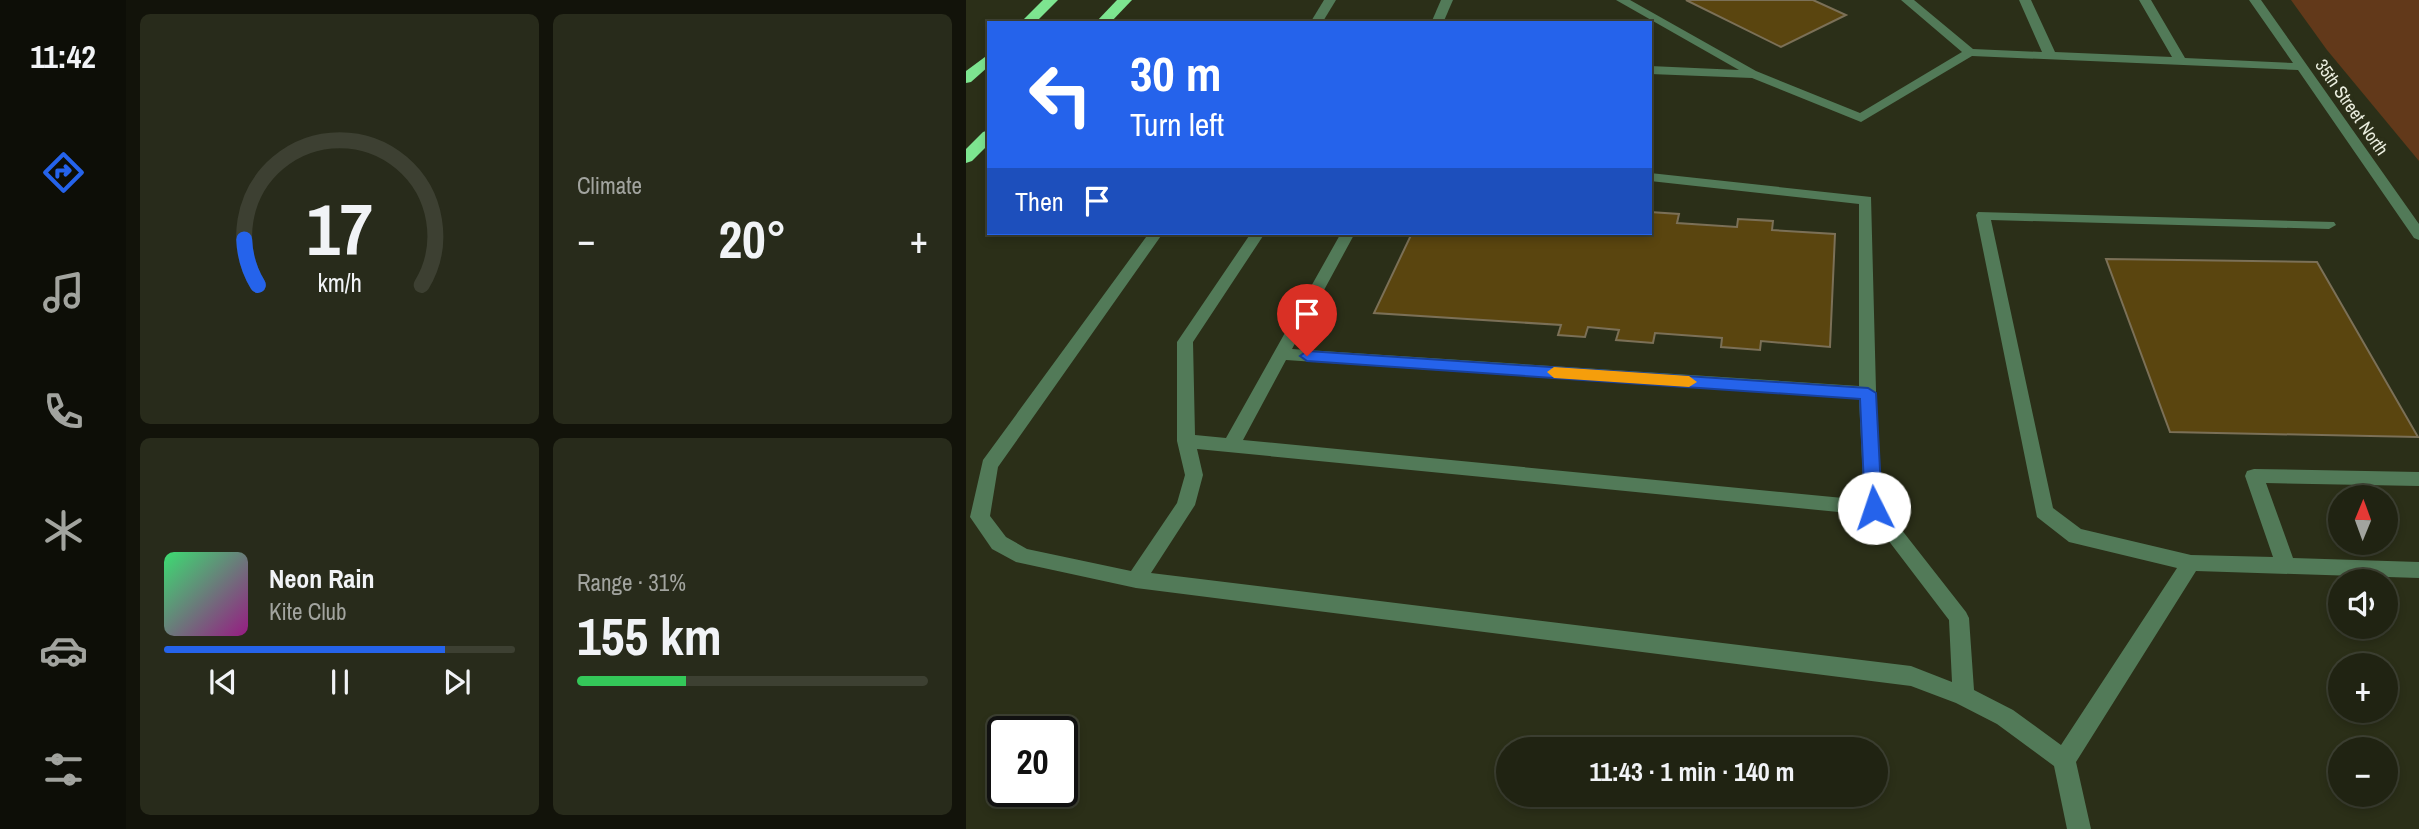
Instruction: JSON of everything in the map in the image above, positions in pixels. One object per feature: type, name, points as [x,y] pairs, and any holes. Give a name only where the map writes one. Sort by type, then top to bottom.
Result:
[{"type":"highway","points":[[1029,21],[1051,0]]},
{"type":"highway","points":[[1104,21],[1125,0]]},
{"type":"highway","points":[[966,79],[987,60]]},
{"type":"highway","points":[[966,158],[987,137]]},
{"type":"street","points":[[1317,21],[1330,0]]},
{"type":"street","points":[[1438,21],[1447,0]]},
{"type":"street","points":[[1622,0],[1754,74],[1861,118],[1969,52],[2302,67]]},
{"type":"street","points":[[1907,0],[1969,52]]},
{"type":"street","points":[[2025,0],[2050,55]]},
{"type":"street","points":[[2145,0],[2181,62]]},
{"type":"street","name":"35th Street North","points":[[2255,0],[2419,235]]},
{"type":"street","points":[[1652,71],[1754,74]]},
{"type":"street","points":[[1652,177],[1866,200],[1868,393],[1874,508],[1959,618],[1964,696]]},
{"type":"street","points":[[2329,225],[1983,215],[2044,512],[2076,537],[2191,563],[2419,570]]},
{"type":"street","points":[[1155,235],[989,465],[980,517],[999,543],[1023,556],[1136,580],[1911,676],[1964,696],[2005,717],[2064,760],[2079,829]]},
{"type":"street","points":[[1136,580],[1186,505],[1194,475],[1186,441],[1185,342],[1257,235]]},
{"type":"street","points":[[1231,445],[1347,235]]},
{"type":"street","points":[[1281,354],[1868,393]]},
{"type":"street","points":[[1186,441],[1874,508]]},
{"type":"street","points":[[2286,566],[2254,476],[2419,479]]},
{"type":"street","points":[[2064,760],[2191,563]]},
{"type":"shaded area","points":[[2291,0],[2419,0],[2419,161],[2327,50]]},
{"type":"building","points":[[1686,0],[1813,0],[1846,15],[1781,47]]},
{"type":"building","points":[[1652,212],[1679,214],[1677,223],[1737,227],[1738,219],[1773,221],[1772,230],[1835,234],[1830,347],[1761,341],[1760,350],[1721,347],[1722,338],[1655,333],[1653,343],[1616,340],[1619,330],[1588,327],[1585,337],[1558,335],[1561,325],[1374,313],[1411,235],[1652,235]]},
{"type":"building","points":[[2106,259],[2317,262],[2418,437],[2170,432]]},
{"type":"slow traffic","points":[[1554,372],[1689,382]]},
{"type":"route","points":[[1307,356],[1868,393],[1874,508]]}]
